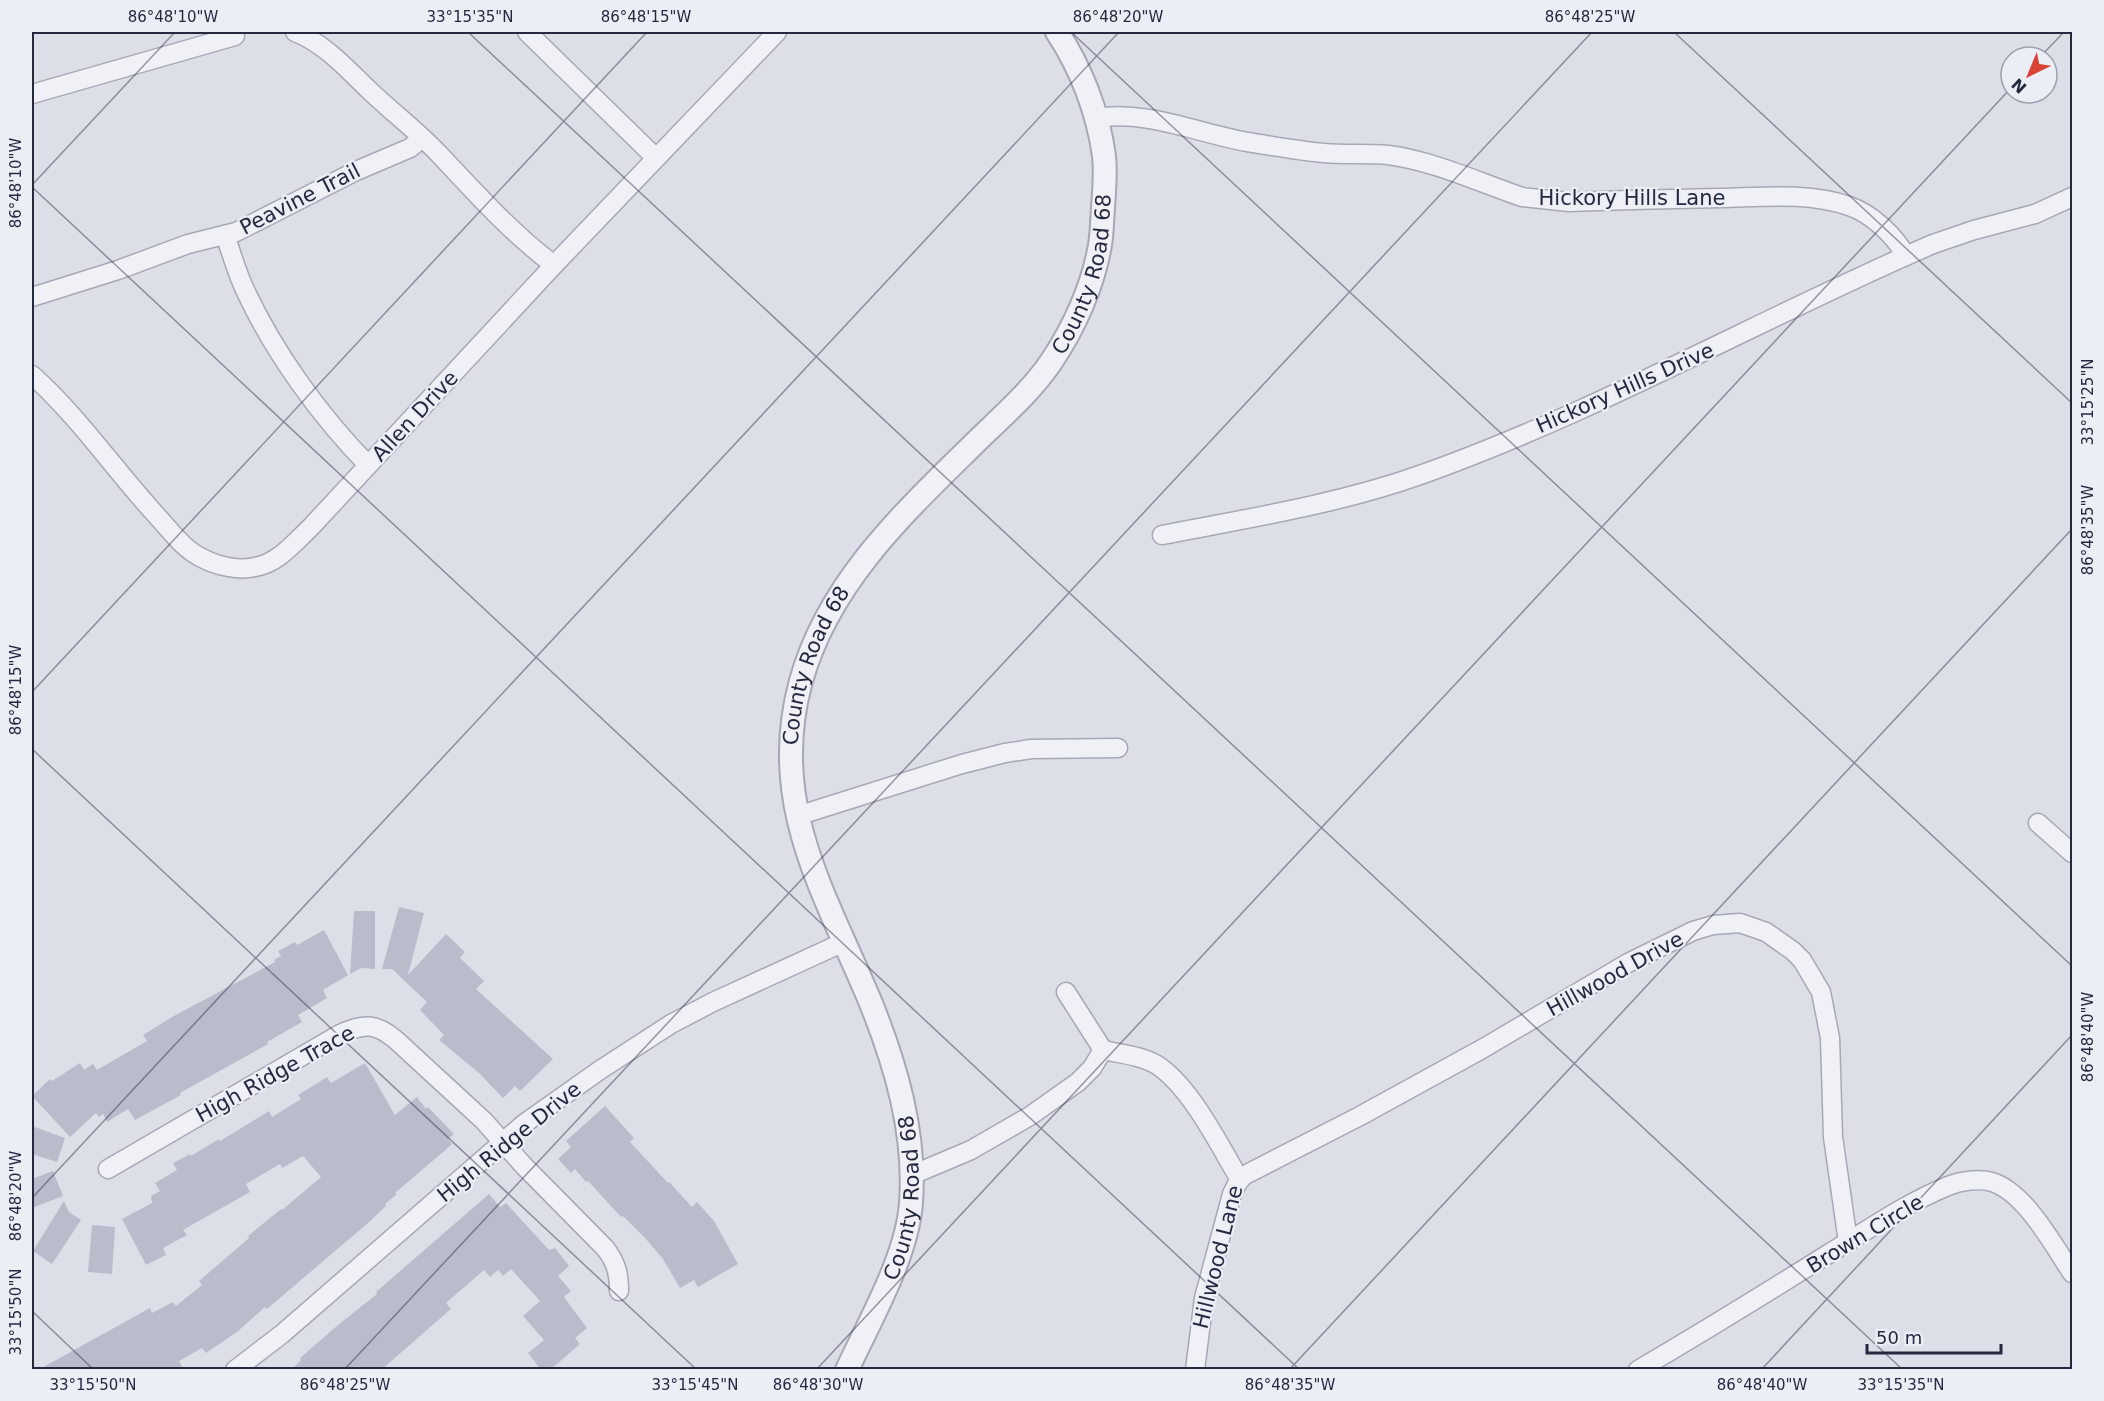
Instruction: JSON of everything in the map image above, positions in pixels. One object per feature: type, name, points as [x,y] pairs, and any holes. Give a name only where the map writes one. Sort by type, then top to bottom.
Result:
[{"type":"street","points":[[295,32],[315,40],[435,151],[533,250],[554,265]]},
{"type":"street","points":[[527,32],[656,158]]},
{"type":"street","name":"Allen Drive","points":[[32,375],[63,405],[185,547],[200,558],[214,564],[246,569],[264,565],[275,559],[310,528],[554,265],[777,32]]},
{"type":"street","name":"County Road 68","points":[[847,1370],[901,1249],[911,1206],[912,1159],[899,1085],[885,1039],[805,849],[796,816],[791,753],[795,710],[800,682],[810,654],[829,612],[852,576],[884,537],[1043,373],[1084,301],[1100,244],[1105,184],[1104,156],[1096,118],[1078,67],[1057,32]]},
{"type":"street","points":[[32,94],[238,33]]},
{"type":"street","name":"Hickory Hills Lane","points":[[1096,118],[1137,117],[1301,151],[1397,157],[1448,170],[1522,197],[1537,199],[1569,201],[1768,196],[1818,199],[1849,206],[1862,213],[1894,237],[1906,256]]},
{"type":"street","name":"Peavine Trail","points":[[368,465],[315,402],[274,343],[245,290],[225,235],[236,232],[356,171],[410,148],[421,139]]},
{"type":"street","name":"Hickory Hills Drive","points":[[1162,535],[1359,495],[1424,474],[1592,405],[1906,256],[1974,230],[2035,214],[2073,197]]},
{"type":"street","points":[[32,297],[118,270],[189,244],[225,235]]},
{"type":"street","points":[[796,816],[962,764],[1005,753],[1031,749],[1118,748]]},
{"type":"street","points":[[2038,823],[2073,853]]},
{"type":"street","name":"Hillwood Drive","points":[[1240,1180],[1252,1171],[1360,1116],[1482,1049],[1628,963],[1693,931],[1713,925],[1740,923],[1766,932],[1793,951],[1802,960],[1821,992],[1830,1038],[1833,1137],[1848,1242]]},
{"type":"street","name":"High Ridge Drive","points":[[235,1370],[282,1334],[525,1123],[600,1070],[671,1024],[713,1002],[844,942]]},
{"type":"street","points":[[912,1175],[971,1150],[1030,1116],[1078,1082],[1092,1068],[1103,1050],[1066,992]]},
{"type":"street","name":"High Ridge Trace","points":[[108,1169],[356,1027],[371,1026],[385,1030],[391,1035],[484,1121],[524,1166],[605,1248],[616,1262],[619,1291]]},
{"type":"street","name":"Hillwood Lane","points":[[1103,1050],[1149,1061],[1168,1074],[1183,1089],[1201,1115],[1240,1180],[1232,1194],[1204,1298],[1195,1370]]},
{"type":"street","name":"Brown Circle","points":[[1638,1370],[1904,1208],[1948,1186],[1962,1182],[1987,1180],[2004,1188],[2017,1199],[2046,1234],[2073,1273]]},
{"type":"building","points":[[399,907],[424,913],[408,975],[446,934],[465,952],[460,958],[484,981],[476,989],[553,1059],[520,1091],[515,1086],[503,1098],[479,1073],[439,1040],[444,1035],[420,1010],[427,1002],[392,969],[382,969]]},
{"type":"building","points":[[354,911],[375,911],[375,969],[361,968],[350,974]]},
{"type":"building","points":[[324,930],[348,975],[323,990],[327,998],[298,1015],[302,1022],[267,1042],[268,1044],[180,1093],[181,1095],[135,1120],[128,1109],[107,1122],[103,1114],[99,1117],[96,1113],[70,1137],[32,1096],[50,1079],[52,1081],[80,1063],[84,1070],[93,1064],[97,1070],[147,1041],[143,1035],[172,1017],[275,962],[274,960],[281,956],[278,951],[295,942],[297,945]]},
{"type":"building","points":[[365,1063],[395,1115],[417,1097],[426,1109],[428,1107],[454,1134],[448,1139],[452,1144],[395,1193],[397,1194],[368,1223],[267,1309],[265,1307],[237,1332],[206,1353],[202,1348],[179,1361],[184,1370],[38,1370],[150,1308],[152,1313],[173,1302],[176,1306],[202,1285],[199,1281],[249,1238],[248,1236],[321,1177],[303,1156],[282,1168],[280,1164],[246,1184],[250,1192],[183,1230],[187,1235],[163,1248],[166,1255],[146,1265],[122,1219],[152,1203],[151,1196],[160,1191],[155,1183],[177,1170],[173,1163],[190,1154],[191,1156],[219,1139],[220,1141],[269,1111],[272,1117],[301,1099],[298,1095],[327,1077],[331,1083]]},
{"type":"building","points":[[605,1106],[634,1138],[630,1142],[668,1183],[692,1207],[697,1202],[714,1221],[738,1264],[698,1287],[694,1280],[680,1288],[663,1259],[646,1239],[623,1216],[621,1217],[575,1169],[571,1173],[558,1159],[571,1147],[566,1141]]},
{"type":"building","points":[[32,1126],[65,1138],[57,1162],[32,1154]]},
{"type":"building","points":[[53,1171],[63,1196],[32,1208],[32,1179]]},
{"type":"building","points":[[489,1194],[500,1207],[506,1203],[549,1250],[555,1248],[569,1266],[558,1276],[571,1291],[564,1297],[587,1328],[575,1338],[580,1344],[550,1370],[541,1370],[528,1353],[544,1340],[523,1316],[540,1301],[511,1269],[503,1276],[498,1270],[490,1277],[484,1270],[446,1303],[451,1309],[381,1370],[291,1370],[301,1360],[300,1358],[377,1294],[376,1292]]},
{"type":"building","points":[[64,1201],[69,1212],[81,1220],[52,1264],[33,1251]]},
{"type":"building","points":[[92,1225],[115,1227],[112,1274],[88,1272]]}]
